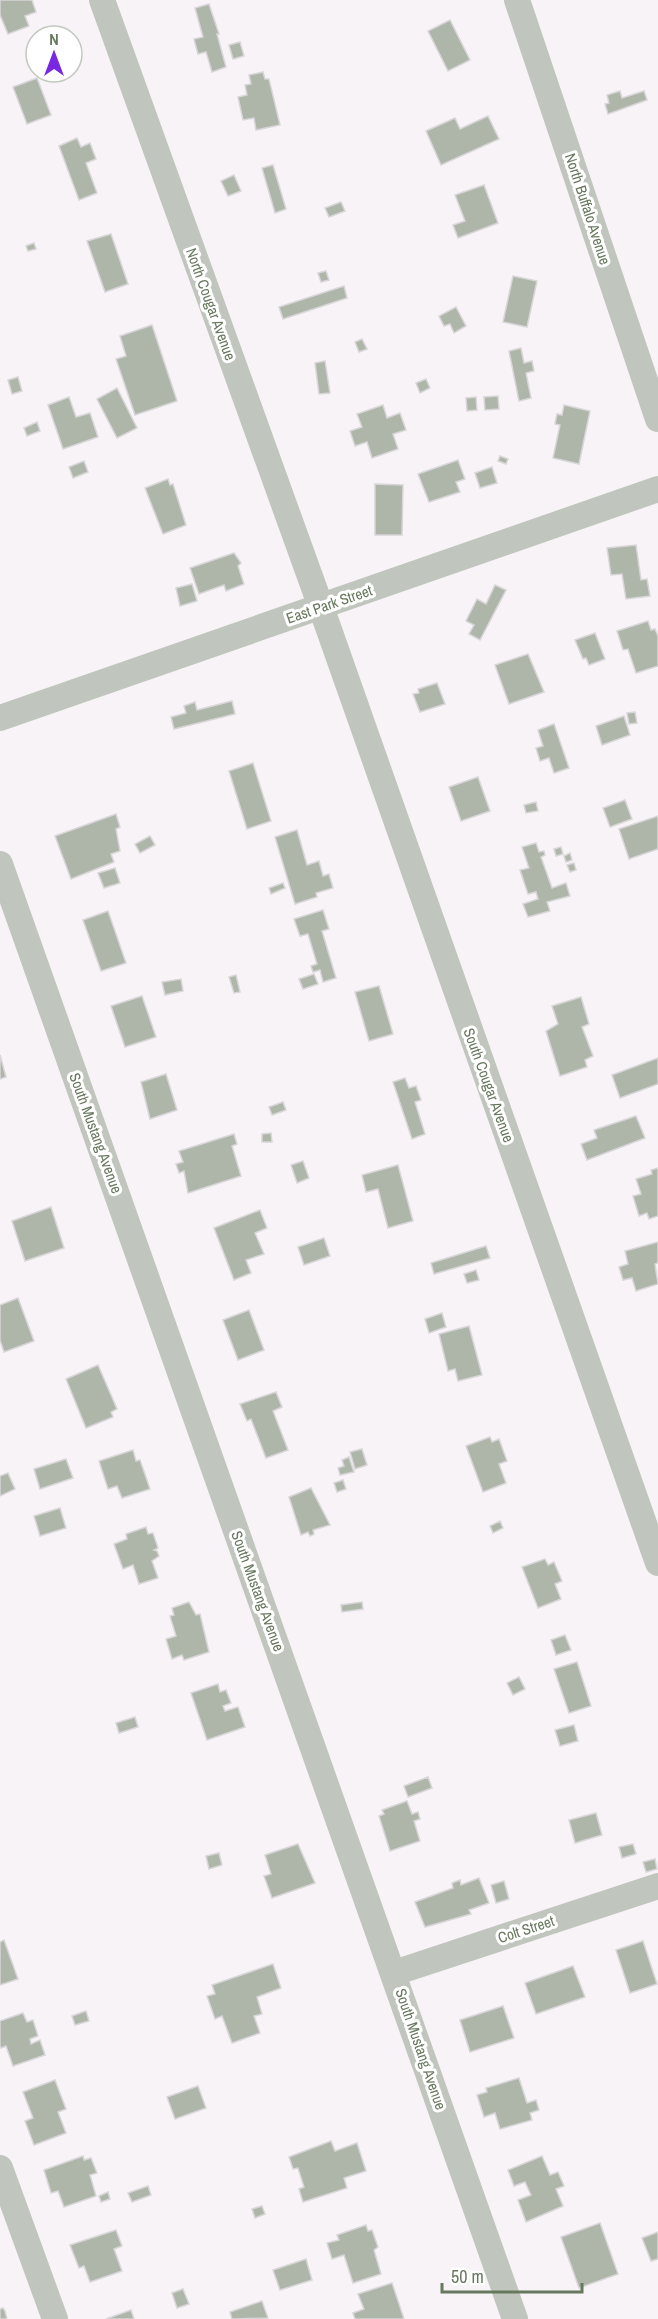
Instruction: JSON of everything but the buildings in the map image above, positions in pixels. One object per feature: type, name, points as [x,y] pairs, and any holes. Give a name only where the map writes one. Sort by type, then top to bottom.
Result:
[{"type":"street","name":"North Cougar Avenue","points":[[102,0],[321,607]]},
{"type":"street","name":"North Buffalo Avenue","points":[[518,0],[658,419]]},
{"type":"street","name":"East Park Street","points":[[0,718],[658,489]]},
{"type":"street","name":"South Cougar Avenue","points":[[321,607],[658,1563]]},
{"type":"street","name":"South Mustang Avenue","points":[[0,864],[515,2319]]},
{"type":"street","name":"Colt Street","points":[[394,1973],[658,1886]]},
{"type":"street","points":[[0,2168],[55,2319]]}]
